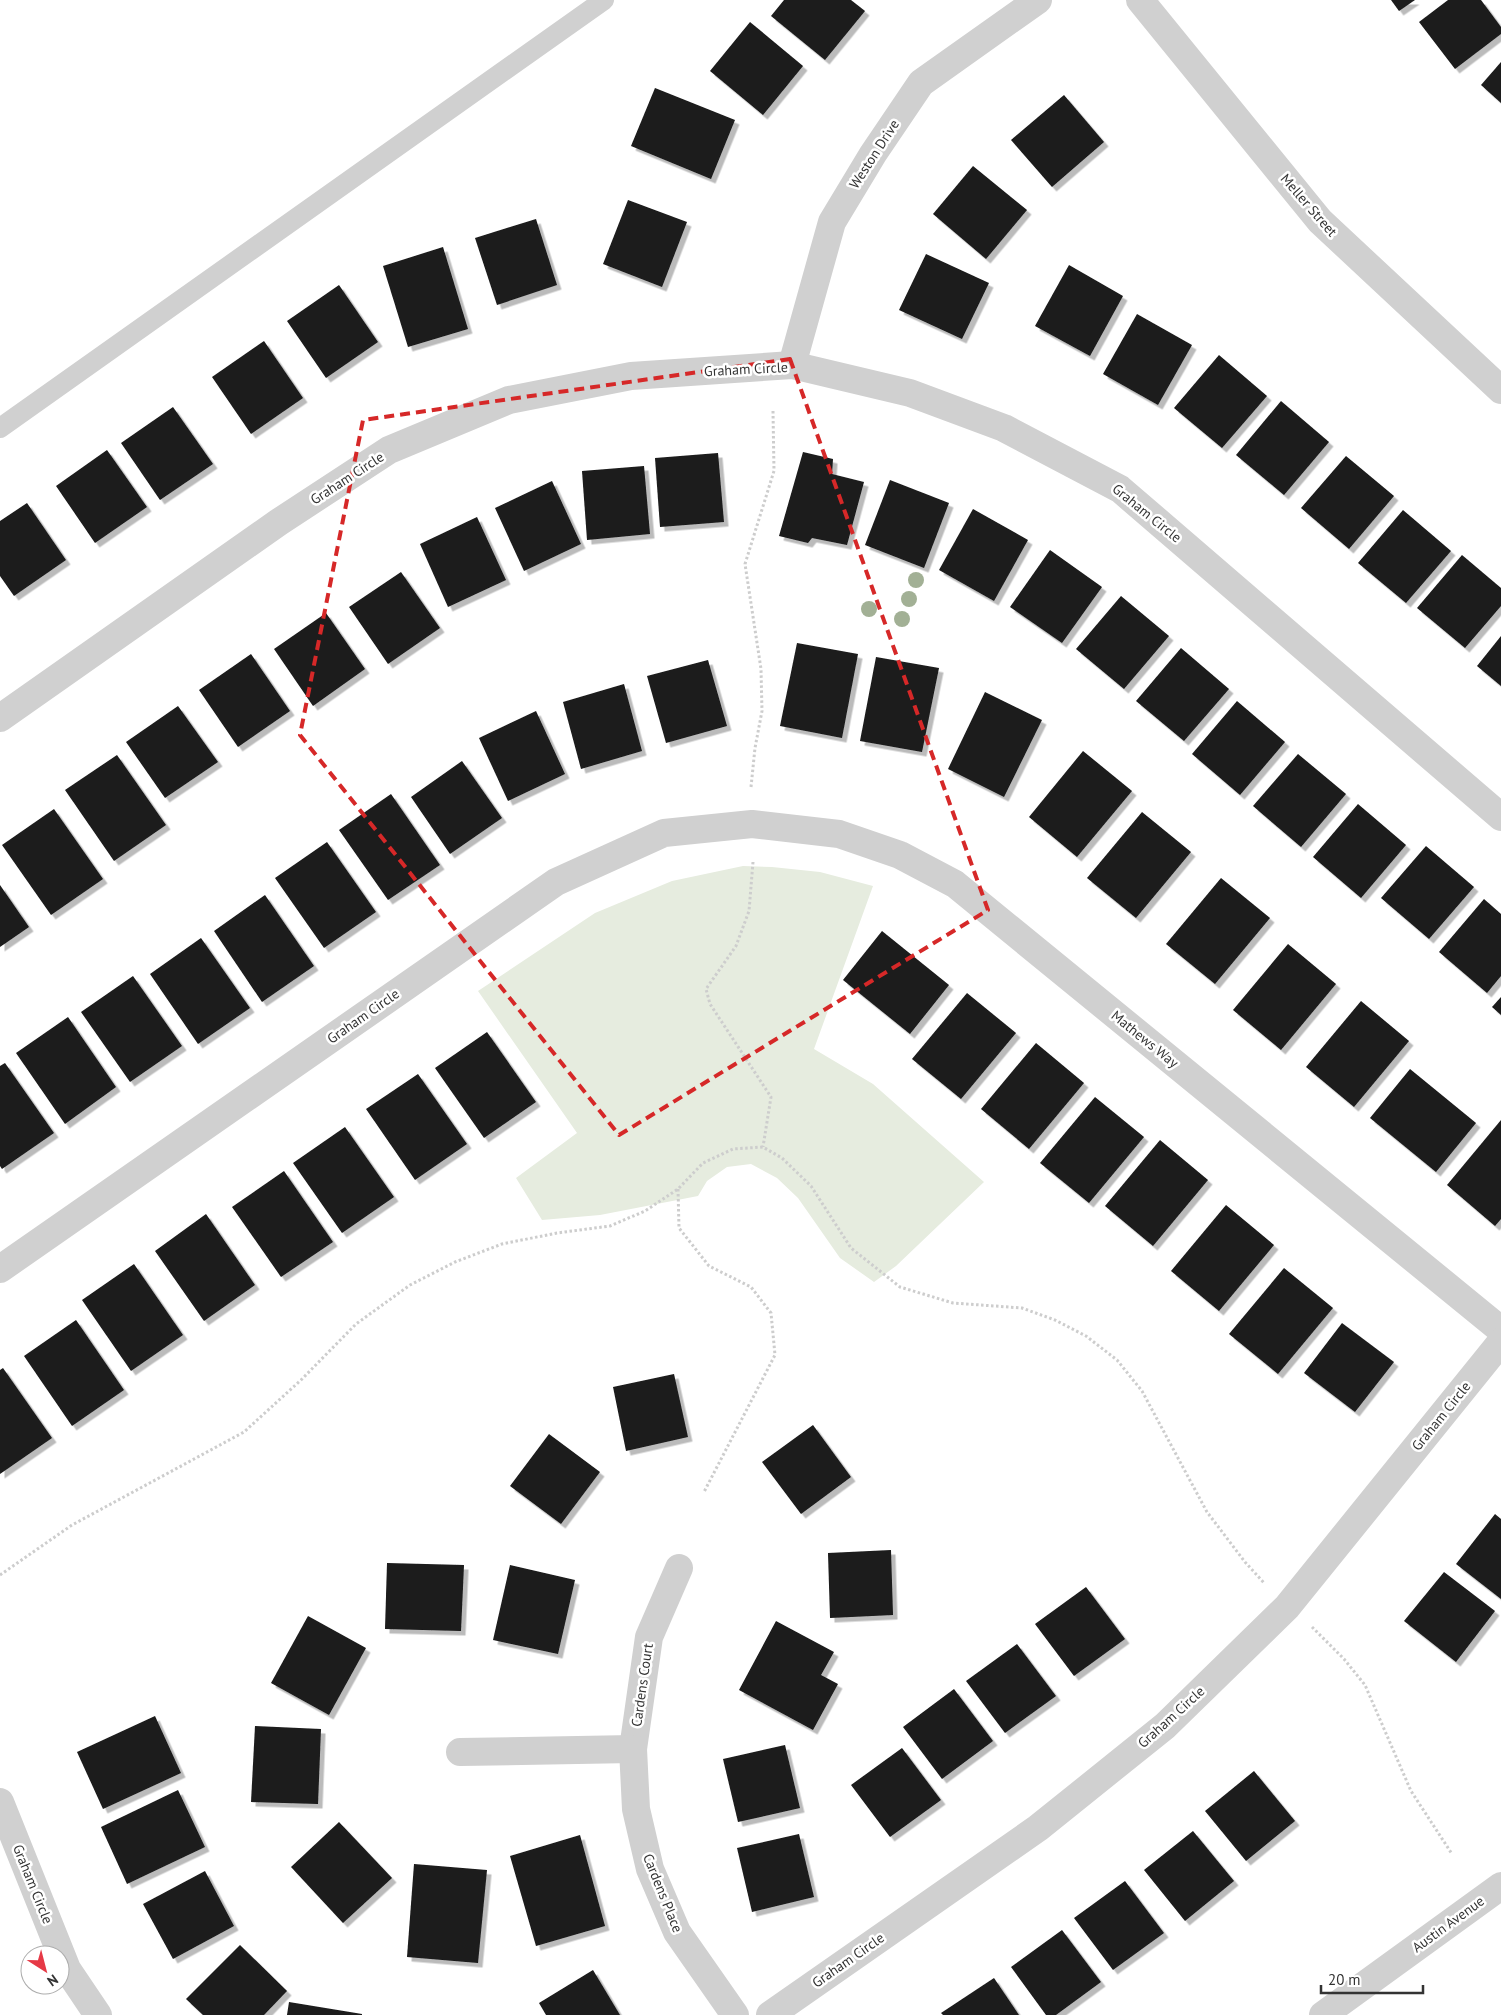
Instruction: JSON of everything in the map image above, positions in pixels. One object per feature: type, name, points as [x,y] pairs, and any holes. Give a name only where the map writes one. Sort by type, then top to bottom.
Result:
[{"type":"street","name":"Weston Drive","points":[[792,365],[832,222],[873,154],[921,83],[1038,0]]},
{"type":"street","name":"Meller Street","points":[[1140,0],[1320,221],[1501,390]]},
{"type":"street","name":"Graham Circle","points":[[0,718],[279,522],[389,450],[509,400],[631,376],[792,365],[910,393],[1004,428],[1120,489],[1501,817]]},
{"type":"street","name":"Graham Circle","points":[[0,1269],[556,882],[664,833],[752,824]]},
{"type":"street","name":"Mathews Way","points":[[752,824],[839,834],[900,855],[955,884],[1501,1330]]},
{"type":"street","name":"Graham Circle","points":[[770,2015],[1038,1828],[1165,1726],[1287,1607],[1501,1342]]},
{"type":"street","name":"Cardens Court","points":[[633,1749],[648,1636],[679,1568]]},
{"type":"street","points":[[460,1752],[633,1749]]},
{"type":"street","name":"Cardens Place","points":[[633,1749],[636,1810],[650,1869],[677,1932],[735,2015]]},
{"type":"street","name":"Graham Circle","points":[[0,1802],[67,1970],[98,2015]]},
{"type":"street","name":"Austin Avenue","points":[[1323,2015],[1501,1886]]},
{"type":"lane","points":[[0,428],[604,0]]},
{"type":"path","points":[[751,787],[755,748],[762,711],[761,668],[745,564],[774,471],[773,411]]},
{"type":"path","points":[[753,862],[749,911],[736,946],[706,989],[710,1004],[770,1097],[763,1147]]},
{"type":"path","points":[[0,1575],[72,1525],[244,1432],[301,1380],[356,1324],[410,1284],[455,1262],[502,1244],[557,1233],[610,1226],[645,1211],[678,1189],[703,1163],[733,1149],[763,1147],[782,1158],[810,1186],[851,1248],[900,1287],[953,1303],[1022,1308],[1055,1320],[1086,1336],[1117,1360],[1142,1391],[1206,1512],[1245,1562],[1268,1586]]},
{"type":"path","points":[[678,1189],[679,1228],[709,1266],[751,1287],[771,1313],[775,1355],[704,1492]]},
{"type":"path","points":[[1312,1627],[1344,1659],[1365,1685],[1411,1791],[1452,1854]]},
{"type":"highlighted area","points":[[790,359],[988,910],[619,1135],[300,735],[363,420]]},
{"type":"shaded area","points":[[743,866],[820,872],[873,886],[814,1049],[873,1084],[984,1182],[896,1266],[874,1282],[840,1258],[798,1198],[777,1178],[751,1164],[727,1167],[707,1181],[698,1196],[600,1215],[542,1220],[516,1178],[577,1133],[478,991],[595,913],[672,881]]},
{"type":"building","points":[[784,0],[851,0],[865,11],[825,60],[771,16]]},
{"type":"building","points":[[1391,0],[1415,0],[1399,11]]},
{"type":"building","points":[[1448,0],[1481,0],[1501,27],[1501,34],[1455,69],[1419,22]]},
{"type":"building","points":[[750,22],[803,66],[763,115],[710,71]]},
{"type":"building","points":[[1501,62],[1501,103],[1481,85]]},
{"type":"building","points":[[655,88],[735,120],[711,179],[631,146]]},
{"type":"building","points":[[1064,95],[1104,142],[1052,187],[1011,140]]},
{"type":"building","points":[[973,166],[1027,210],[986,259],[933,214]]},
{"type":"building","points":[[628,200],[687,222],[662,287],[603,264]]},
{"type":"building","points":[[536,219],[557,285],[497,305],[475,238]]},
{"type":"building","points":[[443,247],[468,329],[408,347],[383,266]]},
{"type":"building","points":[[926,254],[989,283],[962,339],[899,310]]},
{"type":"building","points":[[1069,265],[1123,296],[1090,356],[1035,326]]},
{"type":"building","points":[[339,285],[378,342],[326,378],[287,321]]},
{"type":"building","points":[[1137,314],[1192,345],[1158,405],[1103,374]]},
{"type":"building","points":[[264,341],[303,398],[251,434],[212,377]]},
{"type":"building","points":[[1219,355],[1267,396],[1222,448],[1174,408]]},
{"type":"building","points":[[1281,401],[1329,442],[1284,495],[1236,455]]},
{"type":"building","points":[[173,407],[213,464],[160,500],[121,443]]},
{"type":"building","points":[[107,450],[147,507],[95,543],[56,486]]},
{"type":"building","points":[[803,452],[833,459],[832,474],[864,482],[847,545],[812,538],[808,543],[779,536]]},
{"type":"building","points":[[718,453],[724,522],[660,527],[655,458]]},
{"type":"building","points":[[1346,456],[1394,496],[1349,549],[1301,508]]},
{"type":"building","points":[[644,466],[650,534],[587,540],[582,471]]},
{"type":"building","points":[[890,480],[949,503],[924,568],[865,545]]},
{"type":"building","points":[[552,481],[581,544],[524,571],[495,508]]},
{"type":"building","points":[[27,503],[66,560],[14,596],[0,576],[0,521]]},
{"type":"building","points":[[973,509],[1028,540],[994,601],[939,570]]},
{"type":"building","points":[[1403,510],[1451,551],[1406,603],[1358,563]]},
{"type":"building","points":[[477,517],[506,580],[448,607],[420,544]]},
{"type":"building","points":[[1050,550],[1102,587],[1062,643],[1010,607]]},
{"type":"building","points":[[1462,555],[1501,588],[1501,606],[1465,648],[1417,608]]},
{"type":"building","points":[[401,572],[440,628],[388,664],[349,607]]},
{"type":"building","points":[[1121,596],[1169,636],[1124,689],[1076,649]]},
{"type":"building","points":[[326,613],[365,669],[313,706],[274,649]]},
{"type":"building","points":[[1501,636],[1501,686],[1477,666]]},
{"type":"building","points":[[797,643],[858,654],[842,738],[780,726]]},
{"type":"building","points":[[1181,648],[1229,689],[1184,741],[1136,701]]},
{"type":"building","points":[[251,654],[290,711],[238,747],[199,690]]},
{"type":"building","points":[[876,657],[939,668],[922,752],[860,741]]},
{"type":"building","points":[[708,660],[727,726],[666,743],[647,676]]},
{"type":"building","points":[[624,684],[642,751],[581,769],[563,702]]},
{"type":"building","points":[[985,692],[1042,720],[1004,797],[948,769]]},
{"type":"building","points":[[1237,701],[1285,742],[1240,795],[1192,754]]},
{"type":"building","points":[[178,706],[218,762],[165,798],[126,742]]},
{"type":"building","points":[[536,711],[565,774],[508,801],[479,738]]},
{"type":"building","points":[[1083,751],[1132,791],[1077,857],[1029,817]]},
{"type":"building","points":[[1298,754],[1346,794],[1301,847],[1253,806]]},
{"type":"building","points":[[117,755],[166,825],[114,861],[65,790]]},
{"type":"building","points":[[462,761],[502,818],[450,854],[411,797]]},
{"type":"building","points":[[391,794],[440,865],[388,900],[339,830]]},
{"type":"building","points":[[1358,804],[1406,845],[1361,898],[1313,857]]},
{"type":"building","points":[[54,809],[103,879],[51,915],[2,845]]},
{"type":"building","points":[[1142,812],[1191,852],[1136,918],[1087,878]]},
{"type":"building","points":[[327,842],[376,912],[324,948],[275,878]]},
{"type":"building","points":[[1426,846],[1474,887],[1429,939],[1381,898]]},
{"type":"building","points":[[1221,878],[1270,918],[1215,984],[1166,944]]},
{"type":"building","points":[[0,885],[29,927],[0,947]]},
{"type":"building","points":[[265,895],[314,966],[262,1002],[214,931]]},
{"type":"building","points":[[1484,899],[1501,914],[1501,976],[1487,993],[1439,952]]},
{"type":"building","points":[[882,931],[949,985],[910,1034],[843,980]]},
{"type":"building","points":[[201,938],[250,1008],[198,1044],[150,974]]},
{"type":"building","points":[[1288,944],[1336,984],[1281,1050],[1233,1010]]},
{"type":"building","points":[[133,976],[182,1046],[130,1082],[81,1012]]},
{"type":"building","points":[[967,993],[1016,1033],[961,1099],[912,1059]]},
{"type":"building","points":[[1501,997],[1501,1015],[1492,1007]]},
{"type":"building","points":[[1361,1001],[1409,1041],[1354,1107],[1306,1067]]},
{"type":"building","points":[[68,1017],[116,1087],[65,1124],[16,1053]]},
{"type":"building","points":[[487,1032],[536,1102],[484,1138],[435,1068]]},
{"type":"building","points":[[1036,1043],[1084,1083],[1029,1149],[981,1109]]},
{"type":"building","points":[[5,1063],[54,1133],[2,1169],[0,1166],[0,1066]]},
{"type":"building","points":[[1410,1069],[1476,1123],[1436,1172],[1370,1118]]},
{"type":"building","points":[[418,1074],[467,1144],[415,1180],[366,1109]]},
{"type":"building","points":[[1095,1097],[1144,1137],[1089,1203],[1040,1163]]},
{"type":"building","points":[[1501,1120],[1501,1219],[1495,1226],[1447,1185]]},
{"type":"building","points":[[345,1127],[394,1197],[342,1233],[293,1163]]},
{"type":"building","points":[[1160,1140],[1208,1180],[1153,1246],[1105,1206]]},
{"type":"building","points":[[284,1171],[333,1242],[281,1277],[232,1207]]},
{"type":"building","points":[[1226,1205],[1274,1245],[1219,1311],[1171,1271]]},
{"type":"building","points":[[206,1214],[255,1285],[204,1321],[155,1251]]},
{"type":"building","points":[[134,1264],[183,1335],[131,1371],[82,1300]]},
{"type":"building","points":[[1284,1268],[1333,1308],[1278,1374],[1229,1334]]},
{"type":"building","points":[[76,1320],[124,1390],[72,1426],[24,1356]]},
{"type":"building","points":[[1342,1323],[1394,1362],[1355,1412],[1304,1373]]},
{"type":"building","points":[[3,1368],[52,1438],[0,1474],[0,1370]]},
{"type":"building","points":[[674,1374],[688,1437],[626,1451],[613,1387]]},
{"type":"building","points":[[813,1425],[851,1477],[801,1514],[762,1462]]},
{"type":"building","points":[[549,1434],[600,1472],[561,1524],[510,1486]]},
{"type":"building","points":[[1495,1514],[1501,1519],[1501,1599],[1456,1564]]},
{"type":"building","points":[[891,1550],[893,1615],[830,1618],[828,1553]]},
{"type":"building","points":[[387,1563],[464,1565],[461,1631],[385,1629]]},
{"type":"building","points":[[510,1565],[575,1580],[558,1654],[493,1640]]},
{"type":"building","points":[[1444,1572],[1495,1611],[1456,1662],[1404,1621]]},
{"type":"building","points":[[1086,1587],[1125,1639],[1074,1676],[1035,1624]]},
{"type":"building","points":[[308,1616],[366,1648],[329,1715],[271,1683]]},
{"type":"building","points":[[776,1621],[834,1652],[821,1675],[838,1684],[813,1730],[739,1690]]},
{"type":"building","points":[[1017,1644],[1056,1696],[1005,1733],[966,1681]]},
{"type":"building","points":[[954,1689],[993,1741],[942,1779],[903,1727]]},
{"type":"building","points":[[155,1716],[181,1773],[103,1809],[77,1752]]},
{"type":"building","points":[[255,1726],[321,1729],[318,1804],[251,1802]]},
{"type":"building","points":[[785,1745],[800,1808],[738,1822],[723,1759]]},
{"type":"building","points":[[902,1748],[941,1800],[890,1837],[851,1785]]},
{"type":"building","points":[[1254,1771],[1295,1821],[1246,1861],[1205,1811]]},
{"type":"building","points":[[178,1790],[205,1847],[127,1884],[101,1827]]},
{"type":"building","points":[[339,1822],[392,1878],[343,1923],[291,1867]]},
{"type":"building","points":[[1193,1831],[1234,1881],[1185,1921],[1144,1870]]},
{"type":"building","points":[[799,1834],[814,1897],[752,1912],[737,1848]]},
{"type":"building","points":[[580,1835],[605,1926],[536,1946],[510,1856]]},
{"type":"building","points":[[414,1864],[487,1870],[478,1963],[407,1957]]},
{"type":"building","points":[[205,1871],[234,1926],[173,1959],[143,1904]]},
{"type":"building","points":[[1125,1881],[1164,1933],[1113,1970],[1074,1918]]},
{"type":"building","points":[[1062,1930],[1101,1982],[1056,2015],[1046,2015],[1011,1967]]},
{"type":"building","points":[[240,1945],[287,1991],[264,2015],[203,2015],[186,1999]]},
{"type":"building","points":[[593,1970],[620,2015],[546,2015],[539,2003]]},
{"type":"building","points":[[994,1978],[1019,2015],[943,2015],[941,2013]]},
{"type":"building","points":[[289,2002],[362,2014],[362,2015],[287,2015]]}]
